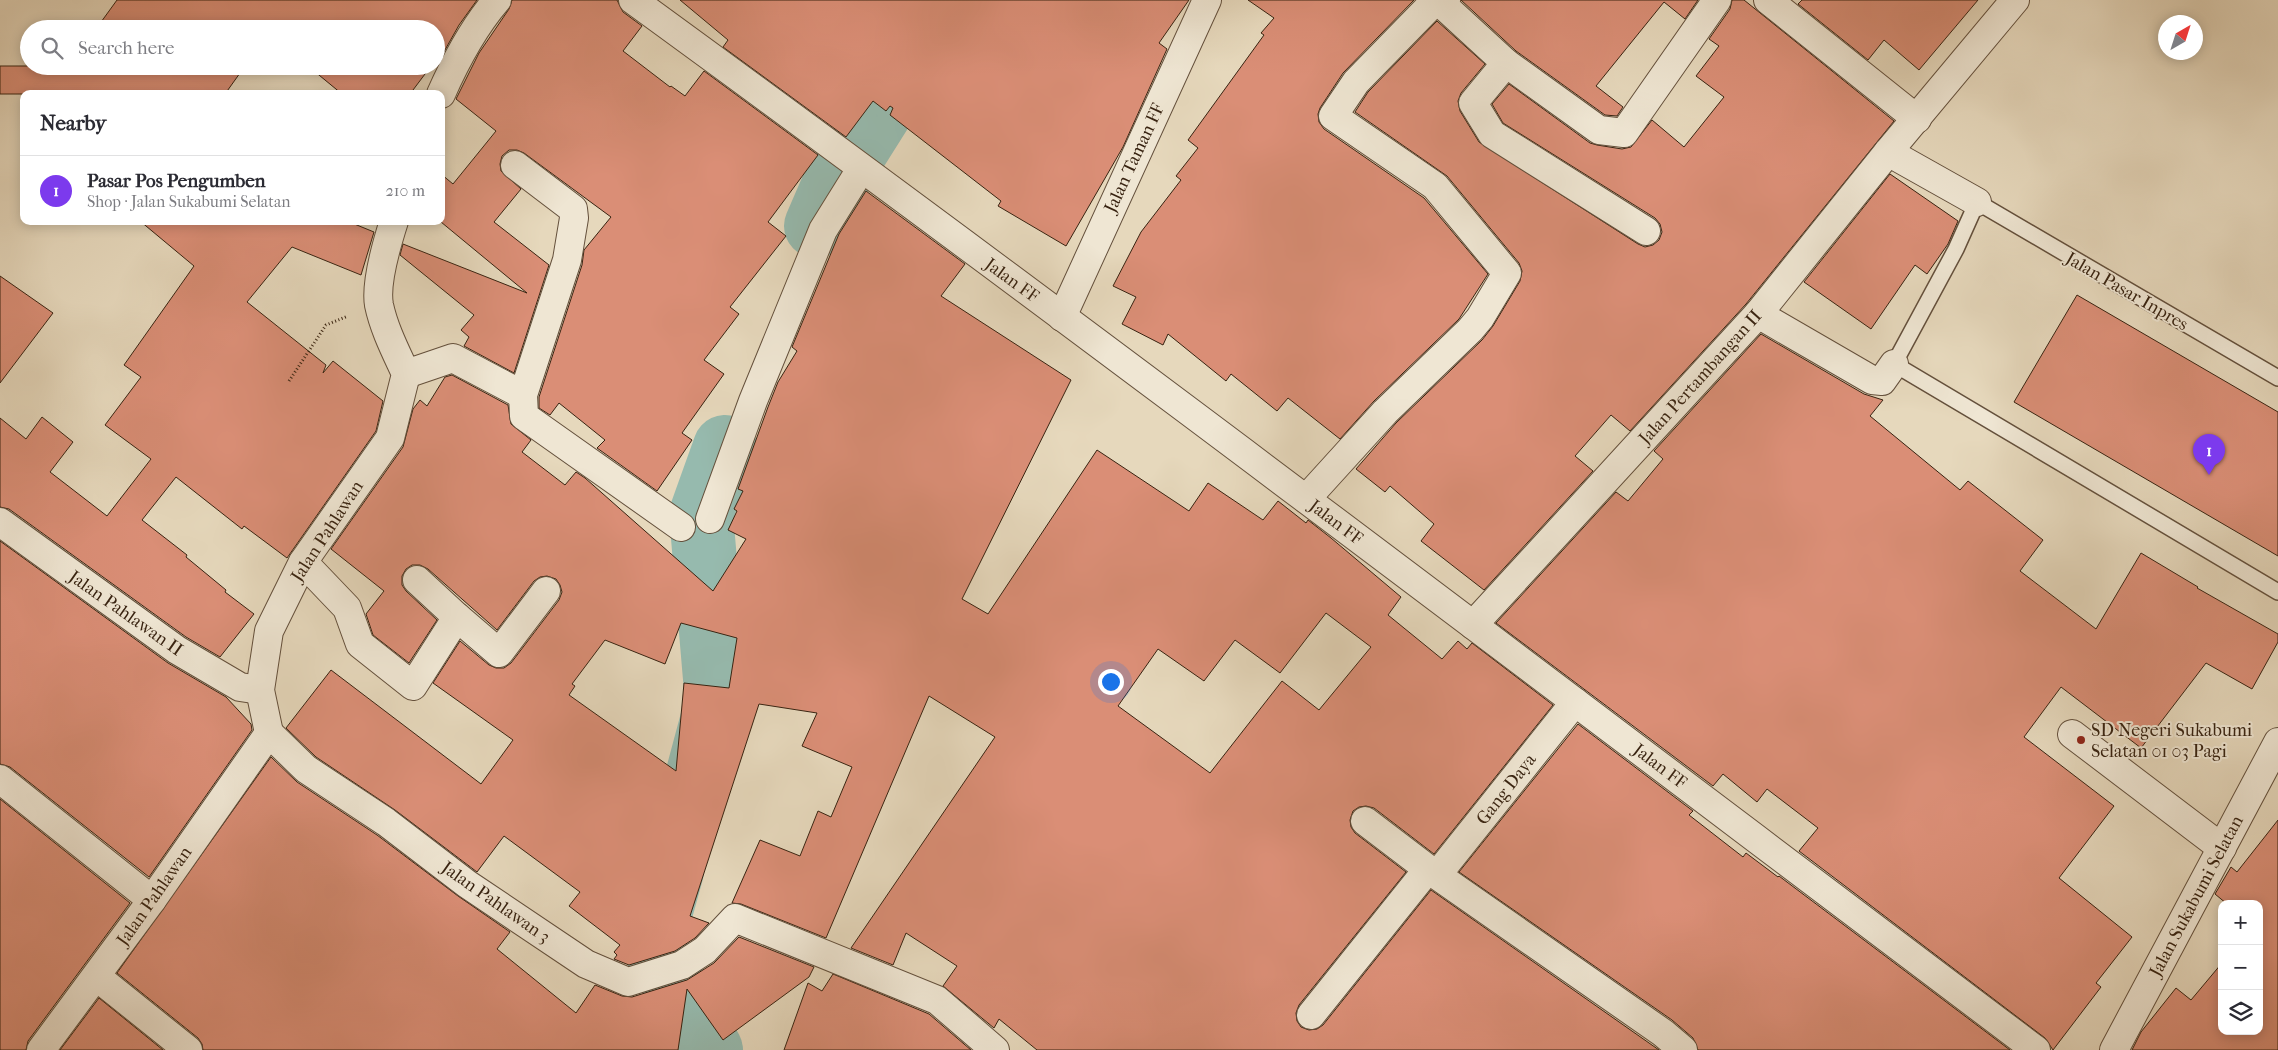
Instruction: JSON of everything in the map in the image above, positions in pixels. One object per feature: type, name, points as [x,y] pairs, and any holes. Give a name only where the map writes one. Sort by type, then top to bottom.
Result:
[{"type":"street","points":[[443,90],[480,20],[497,0]]},
{"type":"street","name":"Jalan FF","points":[[633,0],[1306,499],[2036,1050]]},
{"type":"street","name":"Jalan Taman FF","points":[[1062,317],[1208,0]]},
{"type":"street","points":[[1306,499],[1385,412],[1470,330],[1480,318],[1507,273],[1435,186],[1333,116],[1356,82],[1436,0]]},
{"type":"street","points":[[1446,0],[1445,7],[1506,63],[1598,130],[1624,133],[1717,0]]},
{"type":"street","points":[[1768,0],[1917,119]]},
{"type":"street","name":"Jalan Pertambangan II","points":[[1473,625],[1758,314],[1888,152],[2015,0]]},
{"type":"street","points":[[1506,63],[1473,104],[1492,134],[1646,231]]},
{"type":"street","name":"Jalan Pasar Inpres","points":[[1888,152],[1978,202]]},
{"type":"street","points":[[514,165],[573,209],[574,218],[567,260],[523,395],[524,416],[681,526]]},
{"type":"street","points":[[710,519],[753,401],[823,230],[859,167]]},
{"type":"street","points":[[393,225],[382,259],[378,304],[392,345],[406,374],[453,358],[523,395]]},
{"type":"street","points":[[1758,314],[1872,380],[1882,381],[1894,364]]},
{"type":"street","name":"Jalan Pahlawan","points":[[40,1050],[97,977],[269,733],[260,690],[269,631],[303,562],[390,438],[406,374]]},
{"type":"street","name":"Jalan Pahlawan II","points":[[0,522],[177,650],[240,688],[260,690]]},
{"type":"street","points":[[303,562],[347,608],[360,644],[413,686],[457,617]]},
{"type":"street","points":[[417,580],[499,653],[546,591]]},
{"type":"street","name":"Gang Daya","points":[[1311,1015],[1574,702]]},
{"type":"street","name":"Jalan Pahlawan 3","points":[[269,733],[306,769],[386,822],[467,884],[586,964],[628,982],[682,965],[705,950],[735,918],[936,1000],[995,1050]]},
{"type":"street","points":[[2072,734],[2222,848]]},
{"type":"street","name":"Jalan Sukabumi Selatan","points":[[2114,1050],[2278,742]]},
{"type":"street","points":[[0,779],[152,900]]},
{"type":"street","points":[[1365,821],[1432,872],[1663,1033],[1683,1050]]},
{"type":"street","points":[[97,977],[188,1050]]},
{"type":"lane","points":[[1978,202],[1956,249],[1894,364],[2278,592]]},
{"type":"lane","name":"Jalan Pasar Inpres","points":[[1978,202],[2278,378]]},
{"type":"path","points":[[289,381],[326,325],[378,304]]},
{"type":"building","points":[[117,0],[477,0],[459,25],[445,50],[445,20],[103,20]]},
{"type":"building","points":[[512,0],[617,0],[623,12],[642,26],[623,51],[670,87],[685,96],[704,71],[818,155],[768,222],[786,236],[730,307],[739,314],[704,360],[724,374],[682,433],[692,440],[657,491],[597,448],[605,440],[559,403],[550,415],[539,408],[539,397],[582,265],[584,250],[611,217],[524,153],[517,150],[509,150],[502,156],[501,171],[521,189],[494,222],[549,265],[514,373],[464,346],[469,337],[461,330],[474,315],[400,255],[403,244],[527,293],[445,225],[445,177],[453,184],[496,131],[456,99],[479,53],[509,9]]},
{"type":"building","points":[[680,0],[1189,0],[1159,43],[1167,49],[1123,147],[1066,246],[998,206],[1001,201],[890,115],[893,108],[890,106],[886,111],[873,101],[846,137],[723,47],[728,40]]},
{"type":"building","points":[[1248,0],[1414,0],[1343,73],[1320,108],[1318,114],[1319,122],[1324,129],[1424,198],[1488,274],[1459,319],[1374,401],[1340,439],[1288,398],[1277,411],[1231,374],[1226,381],[1168,334],[1163,345],[1122,324],[1136,297],[1113,286],[1141,232],[1181,180],[1176,176],[1198,148],[1188,140],[1264,35],[1261,33],[1274,18]]},
{"type":"building","points":[[1461,0],[1698,0],[1685,19],[1664,2],[1596,86],[1623,107],[1617,116],[1605,115],[1516,51]]},
{"type":"building","points":[[1732,0],[1744,0],[1894,121],[1746,304],[1630,431],[1611,415],[1575,456],[1593,471],[1484,590],[1421,541],[1434,524],[1390,486],[1385,492],[1356,469],[1396,423],[1482,340],[1493,326],[1520,281],[1522,271],[1519,263],[1447,176],[1355,112],[1368,92],[1437,21],[1485,64],[1461,93],[1458,101],[1460,111],[1479,142],[1638,244],[1645,247],[1653,245],[1659,240],[1662,232],[1660,224],[1655,218],[1503,123],[1492,104],[1509,84],[1590,143],[1622,149],[1631,147],[1652,120],[1684,147],[1724,97],[1696,76],[1719,46],[1709,39],[1730,9]]},
{"type":"building","points":[[1802,0],[1978,0],[1919,70],[1884,40],[1868,60],[1798,4]]},
{"type":"building","points":[[0,66],[20,66],[20,75],[239,75],[228,90],[20,90],[20,94],[0,94]]},
{"type":"building","points":[[319,75],[424,75],[413,90],[337,90]]},
{"type":"building","points":[[1890,174],[1958,221],[1948,244],[1927,274],[1915,265],[1871,329],[1804,282]]},
{"type":"building","points":[[866,191],[965,264],[941,296],[1071,380],[962,599],[988,614],[1097,450],[1189,511],[1208,483],[1263,520],[1278,501],[1306,523],[1308,520],[1401,597],[1388,615],[1442,659],[1458,641],[1467,649],[1472,643],[1553,705],[1434,854],[1374,808],[1359,807],[1353,811],[1350,820],[1351,827],[1355,833],[1406,872],[1299,1005],[1296,1013],[1297,1021],[1301,1027],[1309,1030],[1317,1029],[1323,1025],[1431,890],[1659,1050],[1037,1050],[999,1019],[994,1028],[943,986],[957,966],[906,933],[893,965],[851,948],[995,737],[929,696],[826,938],[741,904],[732,903],[760,840],[800,856],[818,811],[831,817],[852,767],[802,746],[817,713],[759,704],[690,916],[709,923],[695,938],[675,951],[629,965],[614,959],[617,955],[614,952],[620,945],[569,906],[580,892],[504,836],[477,872],[395,810],[316,757],[286,728],[331,670],[481,784],[513,740],[433,683],[460,641],[489,665],[496,668],[504,668],[511,663],[559,600],[562,592],[556,579],[547,576],[540,577],[534,581],[497,630],[428,569],[420,565],[412,565],[406,569],[402,576],[402,585],[437,620],[409,663],[373,635],[366,614],[384,591],[331,549],[403,447],[413,409],[420,400],[427,406],[445,377],[452,375],[508,405],[511,424],[531,440],[522,452],[565,485],[576,472],[585,478],[713,591],[746,539],[728,530],[737,511],[734,509],[743,491],[738,489],[778,382],[797,351],[792,347],[839,234]],"holes":[[[1326,613],[1371,647],[1319,710],[1282,681],[1210,773],[1118,706],[1158,649],[1204,681],[1235,640],[1280,673]],[[681,623],[737,638],[729,688],[684,683],[676,771],[569,695],[575,686],[572,684],[605,640],[665,664]]]},
{"type":"building","points":[[145,225],[357,225],[374,232],[361,275],[292,247],[247,302],[326,365],[323,373],[333,361],[383,401],[376,431],[287,558],[244,526],[242,529],[176,477],[142,520],[187,555],[186,557],[226,590],[225,592],[254,614],[220,657],[186,637],[9,509],[0,507],[0,418],[26,439],[42,417],[73,442],[50,472],[107,516],[151,459],[105,425],[141,377],[124,365],[194,266]]},
{"type":"building","points":[[0,276],[53,313],[0,383]]},
{"type":"building","points":[[2077,295],[2278,412],[2278,556],[2014,402]]},
{"type":"building","points":[[1761,334],[1864,394],[1883,400],[1870,416],[1960,490],[1968,481],[2043,540],[2020,571],[2096,629],[2141,553],[2197,588],[2278,634],[2278,642],[2252,689],[2206,663],[2141,748],[2061,687],[2024,737],[2114,806],[2059,878],[2132,937],[2096,983],[2101,987],[2053,1050],[2045,1038],[1799,851],[1818,828],[1767,789],[1757,802],[1723,774],[1713,786],[1496,623],[1616,492],[1628,501],[1663,459],[1654,451]]},
{"type":"building","points":[[0,541],[168,663],[226,697],[251,724],[252,730],[149,877],[10,767],[0,764]]},
{"type":"building","points":[[1578,724],[1693,811],[1689,815],[1743,857],[1746,853],[1779,876],[2010,1050],[1698,1050],[1693,1038],[1672,1020],[1459,872]]},
{"type":"building","points":[[271,757],[297,782],[377,835],[458,896],[510,932],[497,949],[576,1013],[595,985],[622,996],[632,997],[687,980],[714,963],[739,937],[814,967],[809,977],[723,1040],[687,989],[678,1050],[203,1050],[198,1038],[117,973]]},
{"type":"building","points":[[0,799],[130,903],[28,1041],[26,1050],[0,1050]]},
{"type":"building","points":[[2278,820],[2278,1050],[2132,1050],[2141,1032],[2176,988],[2191,1000],[2218,968],[2218,1035],[2263,1035],[2263,900],[2222,900],[2215,894],[2231,867],[2237,872]]},
{"type":"building","points":[[833,974],[929,1014],[971,1050],[784,1050],[808,983],[822,991]]},
{"type":"building","points":[[99,998],[163,1050],[60,1050]]},
{"type":"waterway","points":[[816,226],[832,189],[951,0]]},
{"type":"waterway","points":[[698,773],[717,702],[701,514],[725,447]]},
{"type":"waterway","points":[[672,871],[652,943],[711,1050]]},
{"type":"place","name":"Pasar Pos Pengumben","points":[[2209,475]]},
{"type":"place","name":"SD Negeri Sukabumi Selatan 01 03 Pagi","points":[[2081,740]]}]
